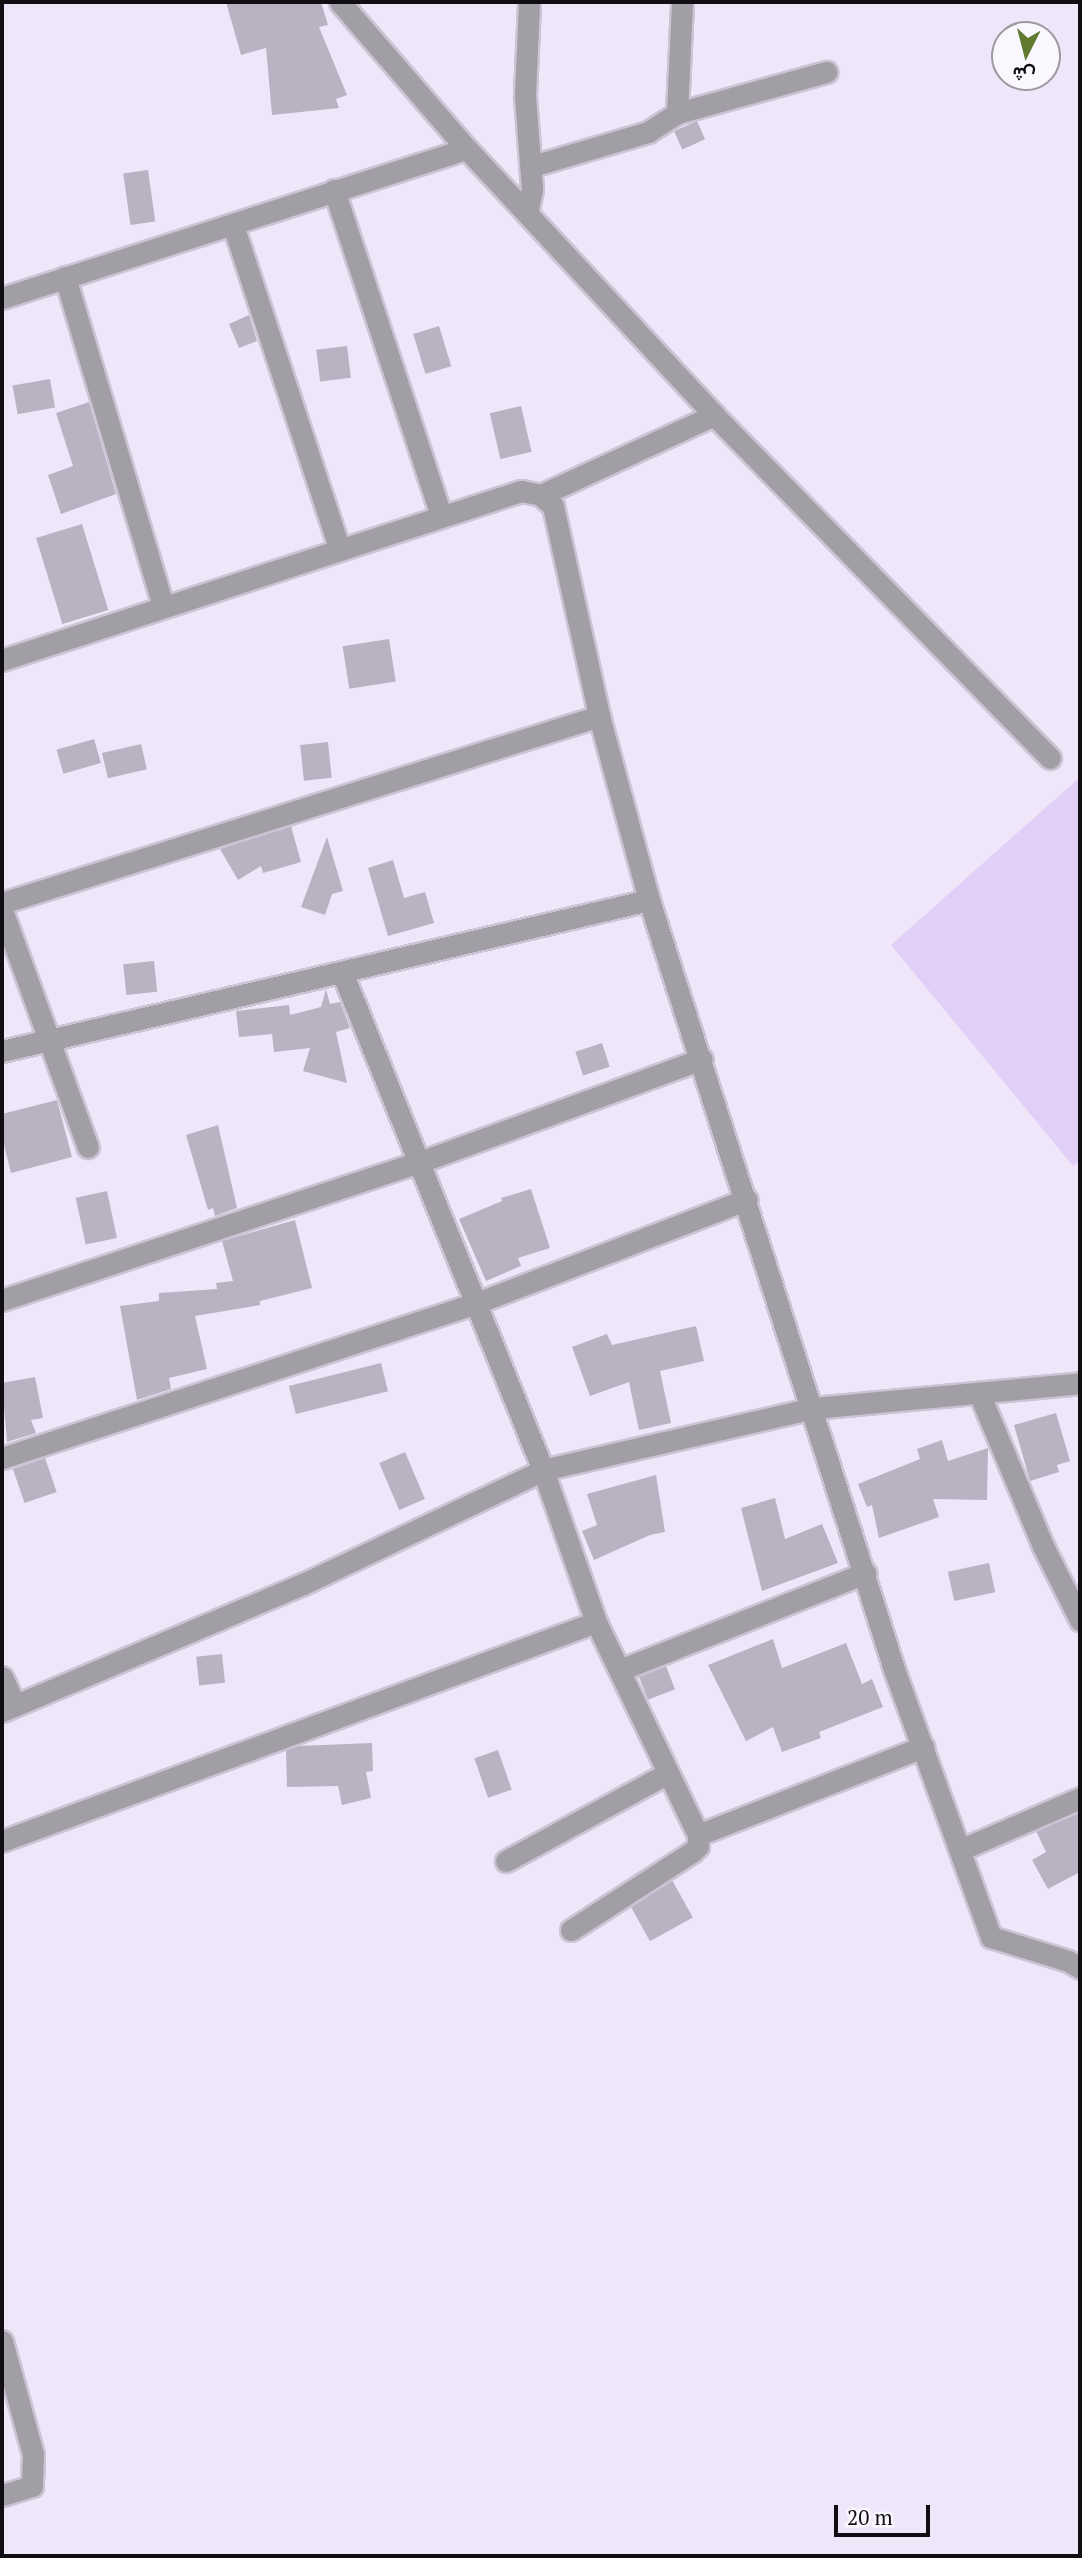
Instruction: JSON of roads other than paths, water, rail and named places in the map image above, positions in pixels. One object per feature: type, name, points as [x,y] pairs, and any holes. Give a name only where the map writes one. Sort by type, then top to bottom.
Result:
[{"type":"street","points":[[340,2],[467,149],[714,415],[1050,758]]},
{"type":"street","points":[[527,213],[532,166],[525,96],[529,2]]},
{"type":"street","points":[[677,113],[682,2]]},
{"type":"street","points":[[532,166],[648,132],[677,113],[827,72]]},
{"type":"street","points":[[2,298],[467,149]]},
{"type":"street","points":[[334,190],[441,515]]},
{"type":"street","points":[[233,225],[339,548]]},
{"type":"street","points":[[65,277],[163,606]]},
{"type":"street","points":[[541,495],[714,415]]},
{"type":"street","points":[[2,660],[339,548],[521,491],[541,495],[554,506],[599,716],[649,900],[865,1573],[923,1747],[991,1937],[1068,1961],[1080,1968]]},
{"type":"street","points":[[2,903],[599,716]]},
{"type":"street","points":[[2,1051],[649,900]]},
{"type":"street","points":[[2,910],[88,1147]]},
{"type":"street","points":[[342,972],[543,1470],[596,1622],[666,1774],[698,1835],[698,1846],[692,1852],[571,1930]]},
{"type":"street","points":[[2,1300],[420,1163],[702,1059]]},
{"type":"street","points":[[2,1458],[474,1304],[747,1199]]},
{"type":"street","points":[[2,1677],[8,1708],[303,1584],[543,1470],[813,1408],[1080,1383]]},
{"type":"street","points":[[979,1393],[1043,1546],[1080,1620]]},
{"type":"street","points":[[620,1670],[865,1573]]},
{"type":"street","points":[[2,1841],[596,1622]]},
{"type":"street","points":[[698,1835],[923,1747]]},
{"type":"street","points":[[506,1861],[666,1774]]},
{"type":"street","points":[[960,1850],[1080,1798]]},
{"type":"street","points":[[2,2341],[33,2454],[32,2486],[2,2494]]}]
